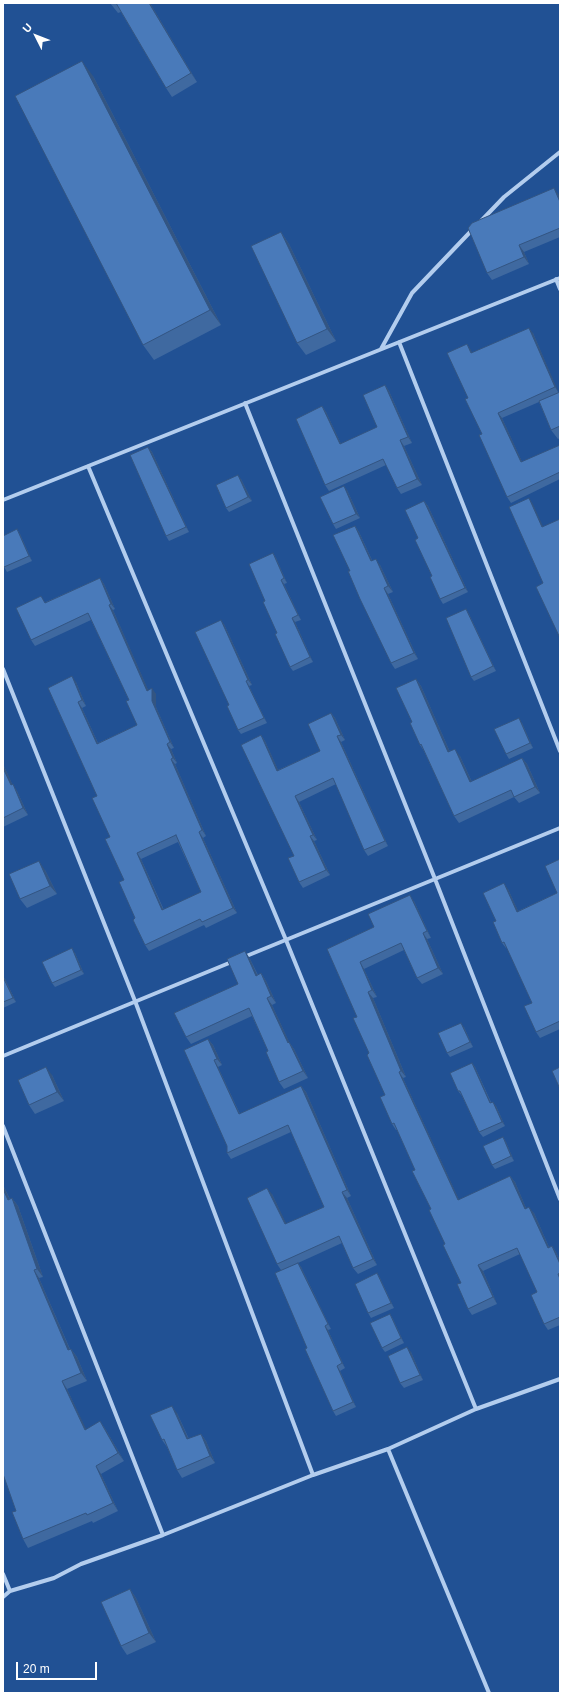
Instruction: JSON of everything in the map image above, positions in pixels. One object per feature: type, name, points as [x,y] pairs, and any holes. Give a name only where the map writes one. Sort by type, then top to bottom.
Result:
[{"type":"street","points":[[381,349],[412,293],[504,197],[560,152]]},
{"type":"street","points":[[3,500],[558,279],[560,288]]},
{"type":"street","points":[[399,342],[560,751]]},
{"type":"street","points":[[246,403],[435,879],[560,1200]]},
{"type":"street","points":[[88,466],[286,940],[476,1409]]},
{"type":"street","points":[[3,669],[135,1002],[313,1476]]},
{"type":"street","points":[[3,1056],[560,828]]},
{"type":"street","points":[[3,1126],[163,1536]]},
{"type":"street","points":[[3,1597],[10,1591],[54,1578],[81,1564],[163,1536],[313,1476],[388,1449],[476,1409],[560,1379]]},
{"type":"street","points":[[388,1449],[489,1693]]},
{"type":"street","points":[[3,1574],[10,1591]]},
{"type":"building","points":[[116,3],[149,3],[191,73],[166,88]]},
{"type":"building","points":[[82,61],[210,310],[143,345],[15,96]]},
{"type":"building","points":[[554,188],[560,202],[560,228],[519,245],[524,257],[487,273],[468,228],[472,223]]},
{"type":"building","points":[[281,232],[327,329],[297,343],[251,246]]},
{"type":"building","points":[[529,328],[555,387],[498,413],[521,462],[560,445],[560,472],[507,497],[479,435],[482,434],[465,399],[468,398],[447,353],[467,344],[471,353]]},
{"type":"building","points":[[385,385],[408,437],[400,440],[417,479],[397,488],[383,459],[325,485],[296,419],[322,406],[340,444],[377,427],[363,395]]},
{"type":"building","points":[[560,392],[560,426],[551,430],[539,401]]},
{"type":"building","points":[[148,447],[186,527],[166,536],[130,455]]},
{"type":"building","points":[[238,475],[248,497],[226,508],[216,485]]},
{"type":"building","points":[[344,486],[356,514],[333,524],[320,497]]},
{"type":"building","points":[[529,498],[542,527],[560,519],[560,638],[536,587],[543,583],[509,507]]},
{"type":"building","points":[[424,501],[465,588],[440,599],[430,577],[432,576],[415,540],[418,538],[405,510]]},
{"type":"building","points":[[355,526],[371,561],[376,559],[388,586],[384,588],[414,653],[391,663],[360,599],[348,571],[350,571],[333,535]]},
{"type":"building","points":[[17,529],[29,556],[4,567],[3,536]]},
{"type":"building","points":[[273,553],[284,578],[281,580],[298,615],[292,618],[310,657],[290,667],[275,634],[277,633],[263,602],[265,601],[249,564]]},
{"type":"building","points":[[100,578],[111,604],[109,605],[147,691],[152,688],[152,701],[170,742],[167,744],[173,758],[171,759],[202,830],[199,832],[233,908],[202,922],[200,919],[145,945],[133,920],[135,918],[119,882],[124,880],[105,839],[110,837],[92,798],[97,796],[48,688],[72,676],[82,700],[78,702],[97,744],[137,725],[126,701],[129,700],[88,613],[31,640],[16,608],[41,596],[45,603]],"holes":[[[176,835],[201,892],[162,910],[137,853]]]},
{"type":"building","points":[[466,609],[493,666],[471,677],[446,618]]},
{"type":"building","points":[[221,620],[248,680],[246,681],[264,718],[238,730],[227,706],[229,705],[195,632]]},
{"type":"building","points":[[416,679],[448,752],[455,749],[470,782],[522,758],[535,787],[514,797],[511,790],[454,816],[410,723],[412,722],[396,688]]},
{"type":"building","points":[[331,713],[341,735],[337,736],[385,841],[364,850],[333,778],[295,796],[313,835],[310,836],[326,870],[299,882],[288,858],[294,856],[241,745],[261,735],[277,771],[320,751],[308,724]]},
{"type":"building","points":[[519,718],[530,743],[506,754],[494,729]]},
{"type":"building","points":[[3,768],[11,785],[13,784],[23,808],[3,818]]},
{"type":"building","points":[[560,859],[560,1021],[536,1032],[524,1006],[532,1003],[504,942],[502,943],[493,922],[496,921],[483,893],[504,883],[517,912],[557,893],[545,866]]},
{"type":"building","points":[[39,861],[50,886],[20,899],[9,874]]},
{"type":"building","points":[[410,895],[427,931],[423,933],[438,968],[417,978],[401,943],[360,962],[372,990],[368,992],[401,1071],[399,1072],[458,1200],[510,1176],[525,1209],[529,1207],[548,1248],[552,1246],[560,1264],[560,1273],[558,1274],[560,1279],[560,1317],[544,1324],[531,1295],[537,1292],[517,1248],[478,1265],[493,1297],[468,1309],[457,1284],[461,1283],[443,1245],[445,1244],[429,1210],[431,1209],[412,1171],[415,1170],[394,1123],[392,1124],[380,1097],[385,1095],[367,1055],[369,1053],[353,1018],[357,1017],[327,949],[374,927],[368,914]]},
{"type":"building","points":[[72,948],[81,970],[52,983],[42,962]]},
{"type":"building","points":[[245,951],[256,976],[261,973],[271,996],[267,998],[303,1071],[279,1082],[266,1052],[268,1051],[249,1008],[186,1037],[174,1013],[238,984],[227,959]]},
{"type":"building","points":[[3,977],[13,998],[3,1002]]},
{"type":"building","points":[[461,1023],[470,1042],[447,1053],[438,1033]]},
{"type":"building","points":[[208,1039],[217,1059],[214,1060],[239,1114],[301,1086],[347,1190],[342,1192],[373,1259],[353,1268],[339,1236],[277,1264],[247,1198],[267,1188],[285,1224],[324,1207],[288,1125],[227,1153],[227,1146],[184,1050]]},
{"type":"building","points":[[472,1063],[490,1103],[493,1102],[502,1122],[479,1132],[450,1073]]},
{"type":"building","points":[[46,1067],[57,1092],[29,1105],[18,1080]]},
{"type":"building","points":[[560,1067],[560,1089],[552,1071]]},
{"type":"building","points":[[503,1137],[511,1156],[492,1165],[483,1146]]},
{"type":"building","points":[[3,1189],[8,1200],[12,1198],[37,1269],[34,1270],[68,1350],[71,1349],[81,1373],[62,1381],[85,1430],[100,1421],[118,1453],[96,1466],[113,1503],[87,1515],[86,1513],[23,1539],[12,1512],[16,1511],[3,1474]]},
{"type":"building","points":[[298,1263],[328,1324],[325,1326],[342,1363],[337,1366],[353,1402],[333,1411],[305,1349],[307,1348],[275,1273]]},
{"type":"building","points":[[377,1273],[391,1303],[368,1313],[355,1284]]},
{"type":"building","points":[[390,1314],[401,1338],[382,1348],[370,1323]]},
{"type":"building","points":[[407,1347],[420,1375],[400,1383],[388,1356]]},
{"type":"building","points":[[172,1406],[187,1439],[201,1434],[210,1456],[177,1470],[164,1439],[162,1440],[150,1415]]},
{"type":"building","points":[[130,1589],[149,1633],[121,1646],[101,1602]]}]
